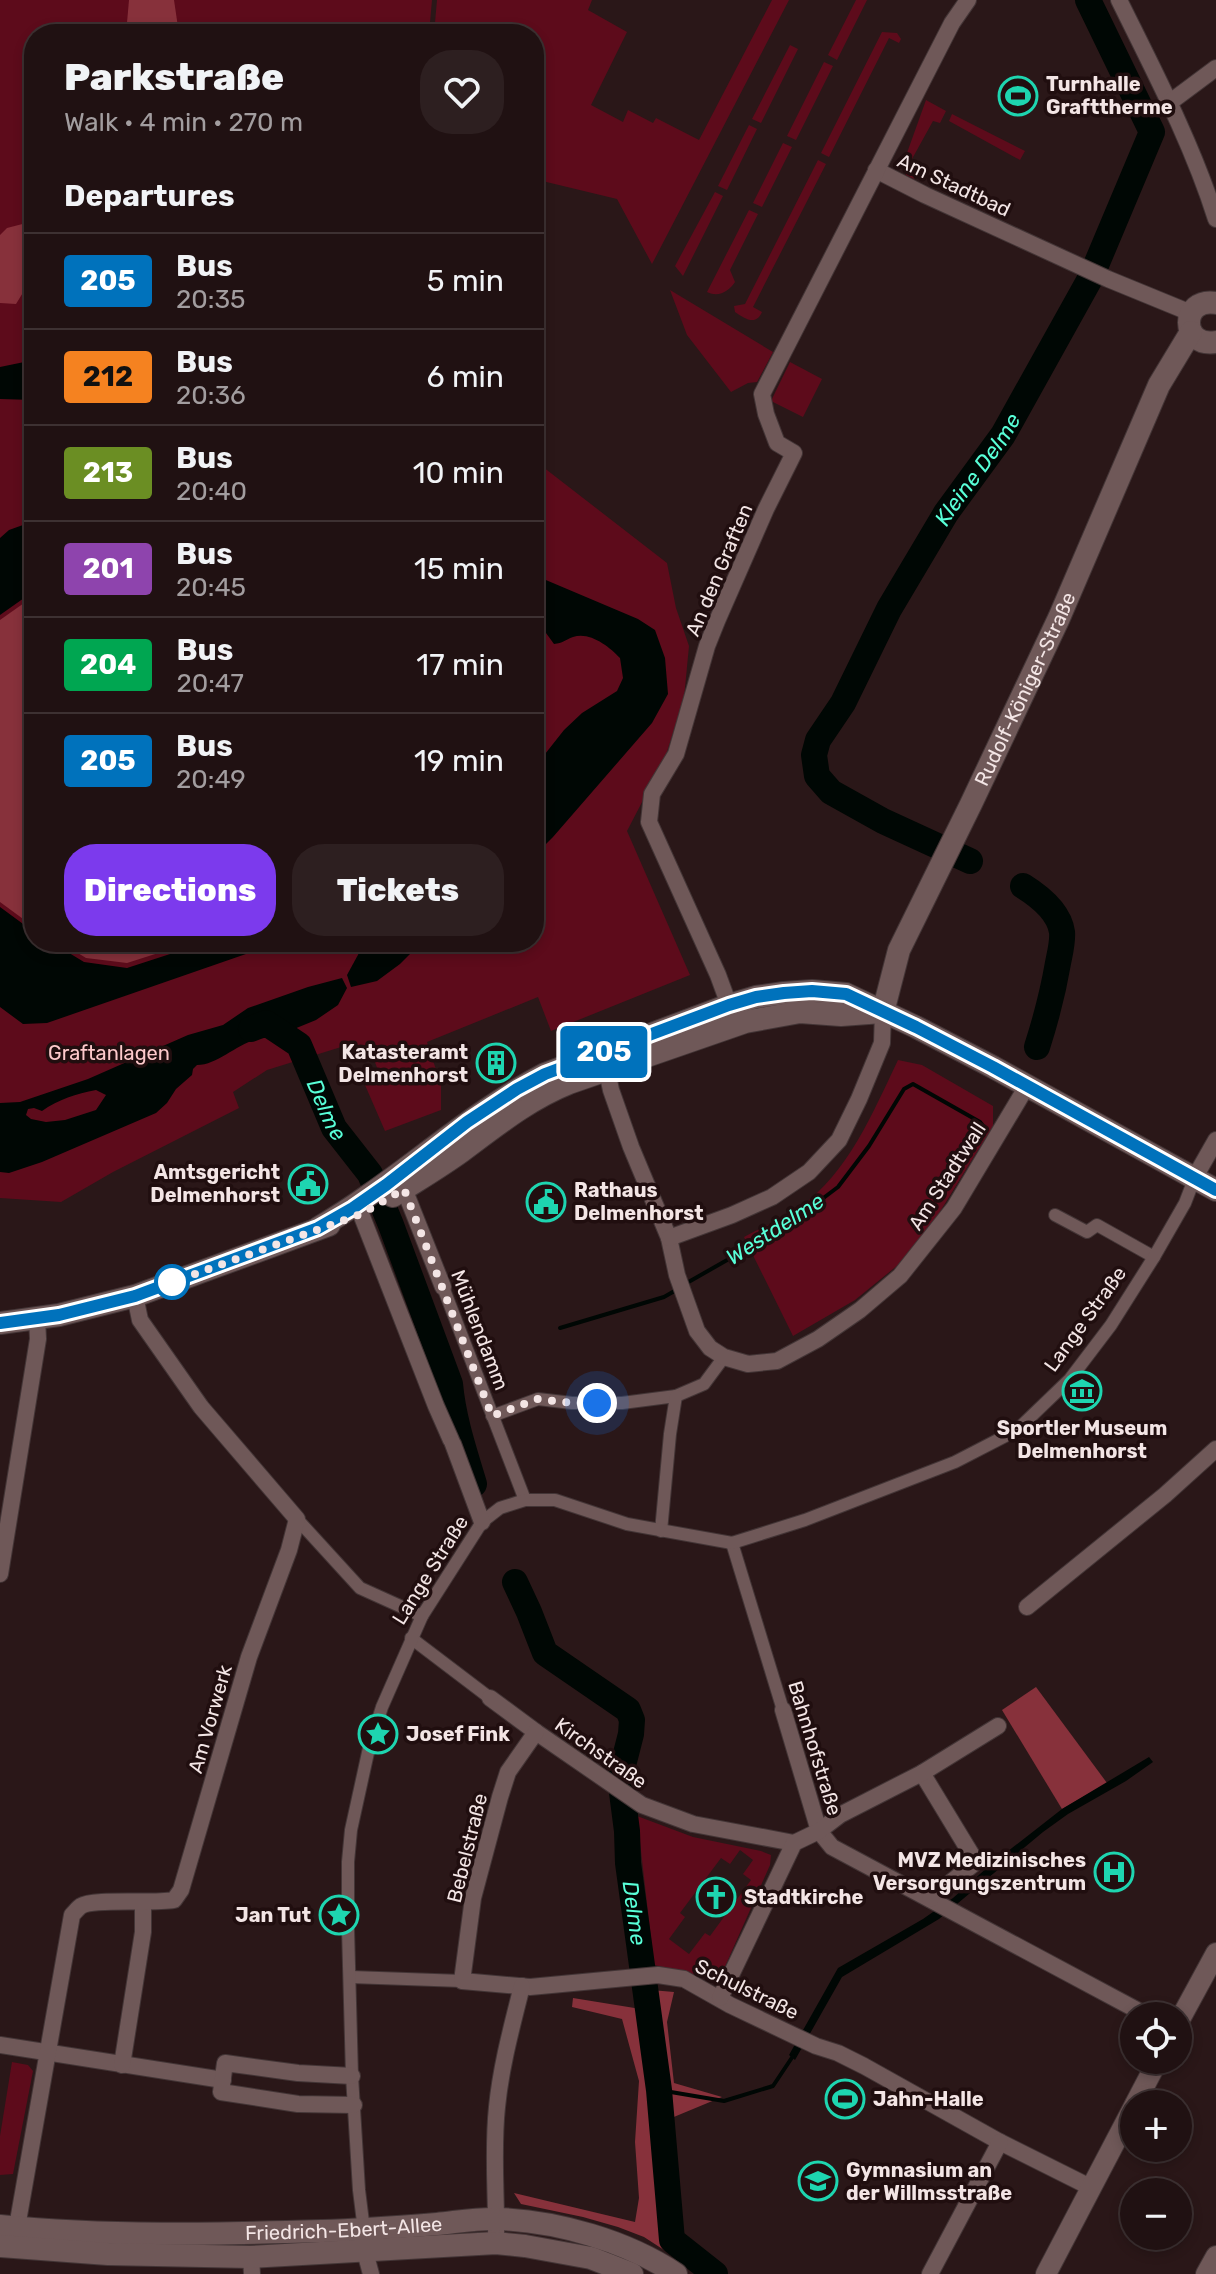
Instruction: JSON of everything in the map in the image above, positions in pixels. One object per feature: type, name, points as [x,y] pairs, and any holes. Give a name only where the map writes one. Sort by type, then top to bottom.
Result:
[{"type":"main road","points":[[1199,332],[1199,304],[1215,298]]},
{"type":"main road","name":"Rudolf-Königer-Straße","points":[[883,1012],[899,950],[1059,618],[1159,385],[1199,332]]},
{"type":"main road","points":[[605,1061],[729,1005],[756,997],[812,991],[846,994],[1017,1080],[1216,1190]]},
{"type":"main road","points":[[0,1323],[59,1315],[135,1296],[318,1228],[382,1196],[467,1122],[517,1089],[555,1069],[605,1061],[773,1016],[800,1012],[841,1015],[883,1012]]},
{"type":"main road","name":"Friedrich-Ebert-Allee","points":[[9,2226],[153,2234],[367,2252],[497,2219],[595,2235],[676,2274]]},
{"type":"main road","name":"Friedrich-Ebert-Allee","points":[[0,2246],[252,2265],[367,2252],[496,2243],[591,2258],[632,2274]]},
{"type":"street","name":"Am Stadtbad","points":[[968,0],[952,23],[876,170],[1108,279],[1199,332]]},
{"type":"street","points":[[1119,0],[1169,103],[1209,195],[1216,219]]},
{"type":"street","points":[[1169,103],[1216,68]]},
{"type":"street","name":"An den Graften","points":[[729,1005],[649,822],[652,794],[676,754],[707,646],[766,509],[794,453],[777,443],[762,394],[876,170]]},
{"type":"street","points":[[669,1238],[772,1197],[809,1172],[839,1140],[859,1099],[882,1043],[883,1012]]},
{"type":"street","points":[[492,1416],[538,1399],[622,1403],[676,1396],[704,1384],[724,1357],[710,1348],[697,1331],[677,1275],[669,1238],[611,1090],[605,1061]]},
{"type":"street","name":"Am Stadtwall","points":[[724,1357],[748,1364],[777,1361],[818,1339],[860,1310],[900,1276],[944,1223],[1017,1080]]},
{"type":"street","points":[[1195,1177],[1216,1140]]},
{"type":"street","name":"Lange Straße","points":[[367,2252],[352,2076],[348,1862],[351,1830],[365,1762],[382,1707],[411,1638],[482,1522],[500,1508],[525,1500],[555,1500],[627,1524],[732,1543],[805,1520],[955,1462],[1017,1430],[1070,1379],[1111,1325],[1154,1257],[1185,1203],[1195,1177]]},
{"type":"street","points":[[382,1196],[436,1406],[482,1522]]},
{"type":"street","name":"Mühlendamm","points":[[382,1196],[443,1287],[525,1500]]},
{"type":"street","name":"Lange Straße","points":[[1055,1215],[1087,1232],[1097,1225],[1154,1257]]},
{"type":"street","points":[[135,1296],[140,1320],[201,1407],[297,1519],[360,1588],[422,1616]]},
{"type":"street","points":[[0,1574],[38,1339],[37,1318]]},
{"type":"street","points":[[661,1531],[676,1396]]},
{"type":"street","points":[[1027,1607],[1165,1495],[1216,1449]]},
{"type":"street","name":"Am Vorwerk","points":[[9,2226],[47,2053],[72,1915],[82,1904],[95,1901],[143,1903],[174,1900],[181,1890],[249,1657],[289,1550],[297,1519]]},
{"type":"street","name":"Bahnhofstraße","points":[[732,1543],[819,1831],[832,1847],[1122,2002]]},
{"type":"street","name":"Kirchstraße","points":[[411,1638],[621,1792],[662,1814],[693,1824],[794,1843]]},
{"type":"street","points":[[720,1998],[794,1843],[819,1831],[840,1815],[922,1773],[998,1726]]},
{"type":"street","name":"Bebelstraße","points":[[462,1981],[473,1898],[500,1797],[508,1772],[536,1732]]},
{"type":"street","points":[[922,1773],[976,1862],[940,1904]]},
{"type":"street","points":[[122,2065],[143,1932],[143,1903]]},
{"type":"street","points":[[1189,2002],[1216,1953]]},
{"type":"street","name":"Schulstraße","points":[[351,1977],[522,1986],[658,1975],[684,1979],[816,2046],[864,2066],[1000,2142],[1090,2187]]},
{"type":"street","points":[[496,2243],[494,2157],[497,2108],[502,2068],[522,1986]]},
{"type":"street","points":[[0,2045],[223,2080]]},
{"type":"street","points":[[352,2076],[298,2073],[225,2063],[221,2092],[298,2104],[354,2105]]},
{"type":"street","points":[[1046,2274],[1120,2131]]},
{"type":"street","points":[[930,2274],[1000,2142]]},
{"type":"street","points":[[1206,2274],[1216,2256]]},
{"type":"green space","name":"Graftanlagen","points":[[0,0],[432,0],[430,24],[24,24],[24,952],[544,952],[544,468],[667,563],[676,608],[689,646],[684,698],[665,758],[627,831],[690,975],[551,1031],[538,997],[427,1042],[441,1085],[441,1110],[385,1131],[365,1085],[381,1078],[368,1044],[356,1049],[354,1043],[267,1070],[233,1092],[239,1108],[61,1202],[0,1198]]},
{"type":"green space","points":[[437,0],[592,0],[588,10],[627,32],[591,105],[623,122],[628,110],[653,123],[656,118],[699,140],[772,0],[789,0],[652,264],[617,199],[544,181],[544,24],[435,24]]},
{"type":"green space","points":[[856,0],[867,0],[837,60],[828,55]]},
{"type":"green space","points":[[882,32],[897,33],[901,39],[899,43],[889,38],[829,157],[821,153]]},
{"type":"green space","points":[[790,45],[798,49],[761,123],[752,119]]},
{"type":"green space","points":[[824,62],[833,66],[796,140],[787,136]]},
{"type":"green space","points":[[926,100],[946,111],[940,123],[933,121],[907,168],[917,174],[914,179],[906,175],[903,164]]},
{"type":"green space","points":[[952,114],[1025,151],[1020,160],[949,121]]},
{"type":"green space","points":[[749,125],[757,129],[727,190],[718,186]]},
{"type":"green space","points":[[783,143],[792,147],[762,207],[753,203]]},
{"type":"green space","points":[[818,160],[826,164],[753,307],[762,312],[757,319],[746,319],[735,312],[734,306],[745,304]]},
{"type":"green space","points":[[715,192],[723,196],[683,276],[675,266]]},
{"type":"green space","points":[[749,210],[758,214],[730,270],[735,282],[723,293],[707,292]]},
{"type":"green space","points":[[670,290],[773,352],[757,382],[731,392],[687,335]]},
{"type":"green space","points":[[790,362],[822,379],[803,417],[771,401]]},
{"type":"green space","points":[[898,1060],[922,1065],[993,1106],[993,1126],[936,1218],[898,1265],[855,1300],[793,1336],[744,1237],[799,1208],[832,1177],[858,1141]]},
{"type":"green space","points":[[637,1816],[693,1837],[771,1855],[770,1865],[719,1980],[654,1965]],"holes":[[[740,1850],[753,1860],[743,1874],[751,1880],[710,1936],[705,1933],[689,1954],[669,1939],[685,1917],[680,1913],[721,1858],[730,1864]]]},
{"type":"green space","points":[[12,2062],[28,2065],[33,2071],[13,2174],[0,2175],[0,2136]]},
{"type":"shaded area","points":[[129,0],[174,0],[178,24],[127,24]]},
{"type":"shaded area","points":[[24,224],[24,291],[16,304],[0,303],[0,235],[7,228]]},
{"type":"shaded area","points":[[24,362],[24,400],[0,399],[0,367]]},
{"type":"shaded area","points":[[24,526],[24,598],[0,615],[0,538],[9,530]]},
{"type":"shaded area","points":[[544,579],[638,619],[655,630],[665,658],[668,694],[652,723],[544,846],[544,755],[582,713],[617,691],[623,678],[620,658],[598,641],[579,636],[554,644],[546,633]]},
{"type":"shaded area","points":[[24,603],[24,920],[0,902],[0,620]]},
{"type":"shaded area","points":[[0,907],[24,925],[24,952],[68,952],[84,962],[127,968],[176,952],[251,952],[47,1023],[23,1024],[0,1007]]},
{"type":"shaded area","points":[[76,952],[162,952],[127,963],[86,958]]},
{"type":"shaded area","points":[[360,952],[412,952],[377,981],[351,987],[347,975]]},
{"type":"shaded area","points":[[342,978],[347,988],[338,1005],[316,1020],[272,1038],[252,1041],[206,1064],[197,1065],[192,1075],[156,1113],[42,1162],[9,1173],[0,1172],[0,1103],[20,1102],[88,1079],[188,1035],[223,1025],[248,1008]],"holes":[[[96,1090],[106,1095],[96,1110],[65,1120],[46,1122],[26,1115],[28,1109],[42,1111],[82,1093]]]},
{"type":"shaded area","points":[[1036,1687],[1107,1783],[1062,1809],[1002,1710]]},
{"type":"shaded area","points":[[1149,1757],[1153,1762],[1043,1832],[939,1919],[842,1977],[795,2060],[789,2055],[838,1968],[923,1919],[1062,1809]]},
{"type":"shaded area","points":[[651,1990],[674,1992],[667,2022],[674,2083],[722,2097],[669,2119],[669,2151],[677,2237],[723,2274],[701,2274],[644,2237],[583,2217],[521,2204],[514,2193],[635,2222],[639,2198],[635,2142],[639,2081],[622,2019],[572,2007],[573,1998],[653,2011]]},
{"type":"waterway","name":"Kleine Delme","points":[[970,861],[883,821],[831,792],[817,776],[814,755],[818,740],[843,703],[889,609],[946,513],[1003,435],[1091,277],[1152,132],[1088,0]]},
{"type":"waterway","name":"Kleine Delme","points":[[1023,886],[1053,911],[1062,932],[1054,984],[1037,1047]]},
{"type":"waterway","name":"Delme","points":[[251,1029],[266,1023],[299,1045],[334,1128],[370,1174],[450,1384],[456,1422],[474,1484]]},
{"type":"waterway","name":"Westdelme","points":[[685,1284],[785,1227],[838,1187],[869,1146],[904,1089],[913,1084],[984,1127]]},
{"type":"waterway","name":"Westdelme","points":[[560,1328],[664,1297],[678,1289]]},
{"type":"waterway","name":"Delme","points":[[515,1582],[545,1653],[628,1710],[632,1720],[620,1777],[628,1863],[659,2090],[672,2240],[715,2274]]},
{"type":"waterway","name":"Westdelme","points":[[659,2090],[724,2101],[773,2086],[793,2056]]},
{"type":"bus line","name":"205","points":[[0,1323],[59,1315],[135,1296],[318,1228],[386,1185],[467,1122],[545,1074],[729,1005],[784,993],[812,991],[846,994],[993,1067],[1216,1190]]},
{"type":"place","name":"Turnhalle Grafttherme","points":[[1018,96]]},
{"type":"place","name":"Katasteramt Delmenhorst","points":[[496,1063]]},
{"type":"place","name":"Amtsgericht Delmenhorst","points":[[308,1184]]},
{"type":"place","name":"Rathaus Delmenhorst","points":[[546,1202]]},
{"type":"place","name":"Sportler Museum Delmenhorst","points":[[1082,1391]]},
{"type":"place","name":"Josef Fink","points":[[378,1734]]},
{"type":"place","name":"MVZ Medizinisches Versorgungszentrum","points":[[1114,1872]]},
{"type":"place","name":"Stadtkirche","points":[[716,1897]]},
{"type":"place","name":"Jan Tut","points":[[339,1915]]},
{"type":"place","name":"Jahn-Halle","points":[[845,2099]]},
{"type":"place","name":"Gymnasium an der Willmsstraße","points":[[818,2181]]},
{"type":"route","points":[[172,1282],[361,1214],[404,1189],[492,1416],[538,1399],[597,1403]]}]
